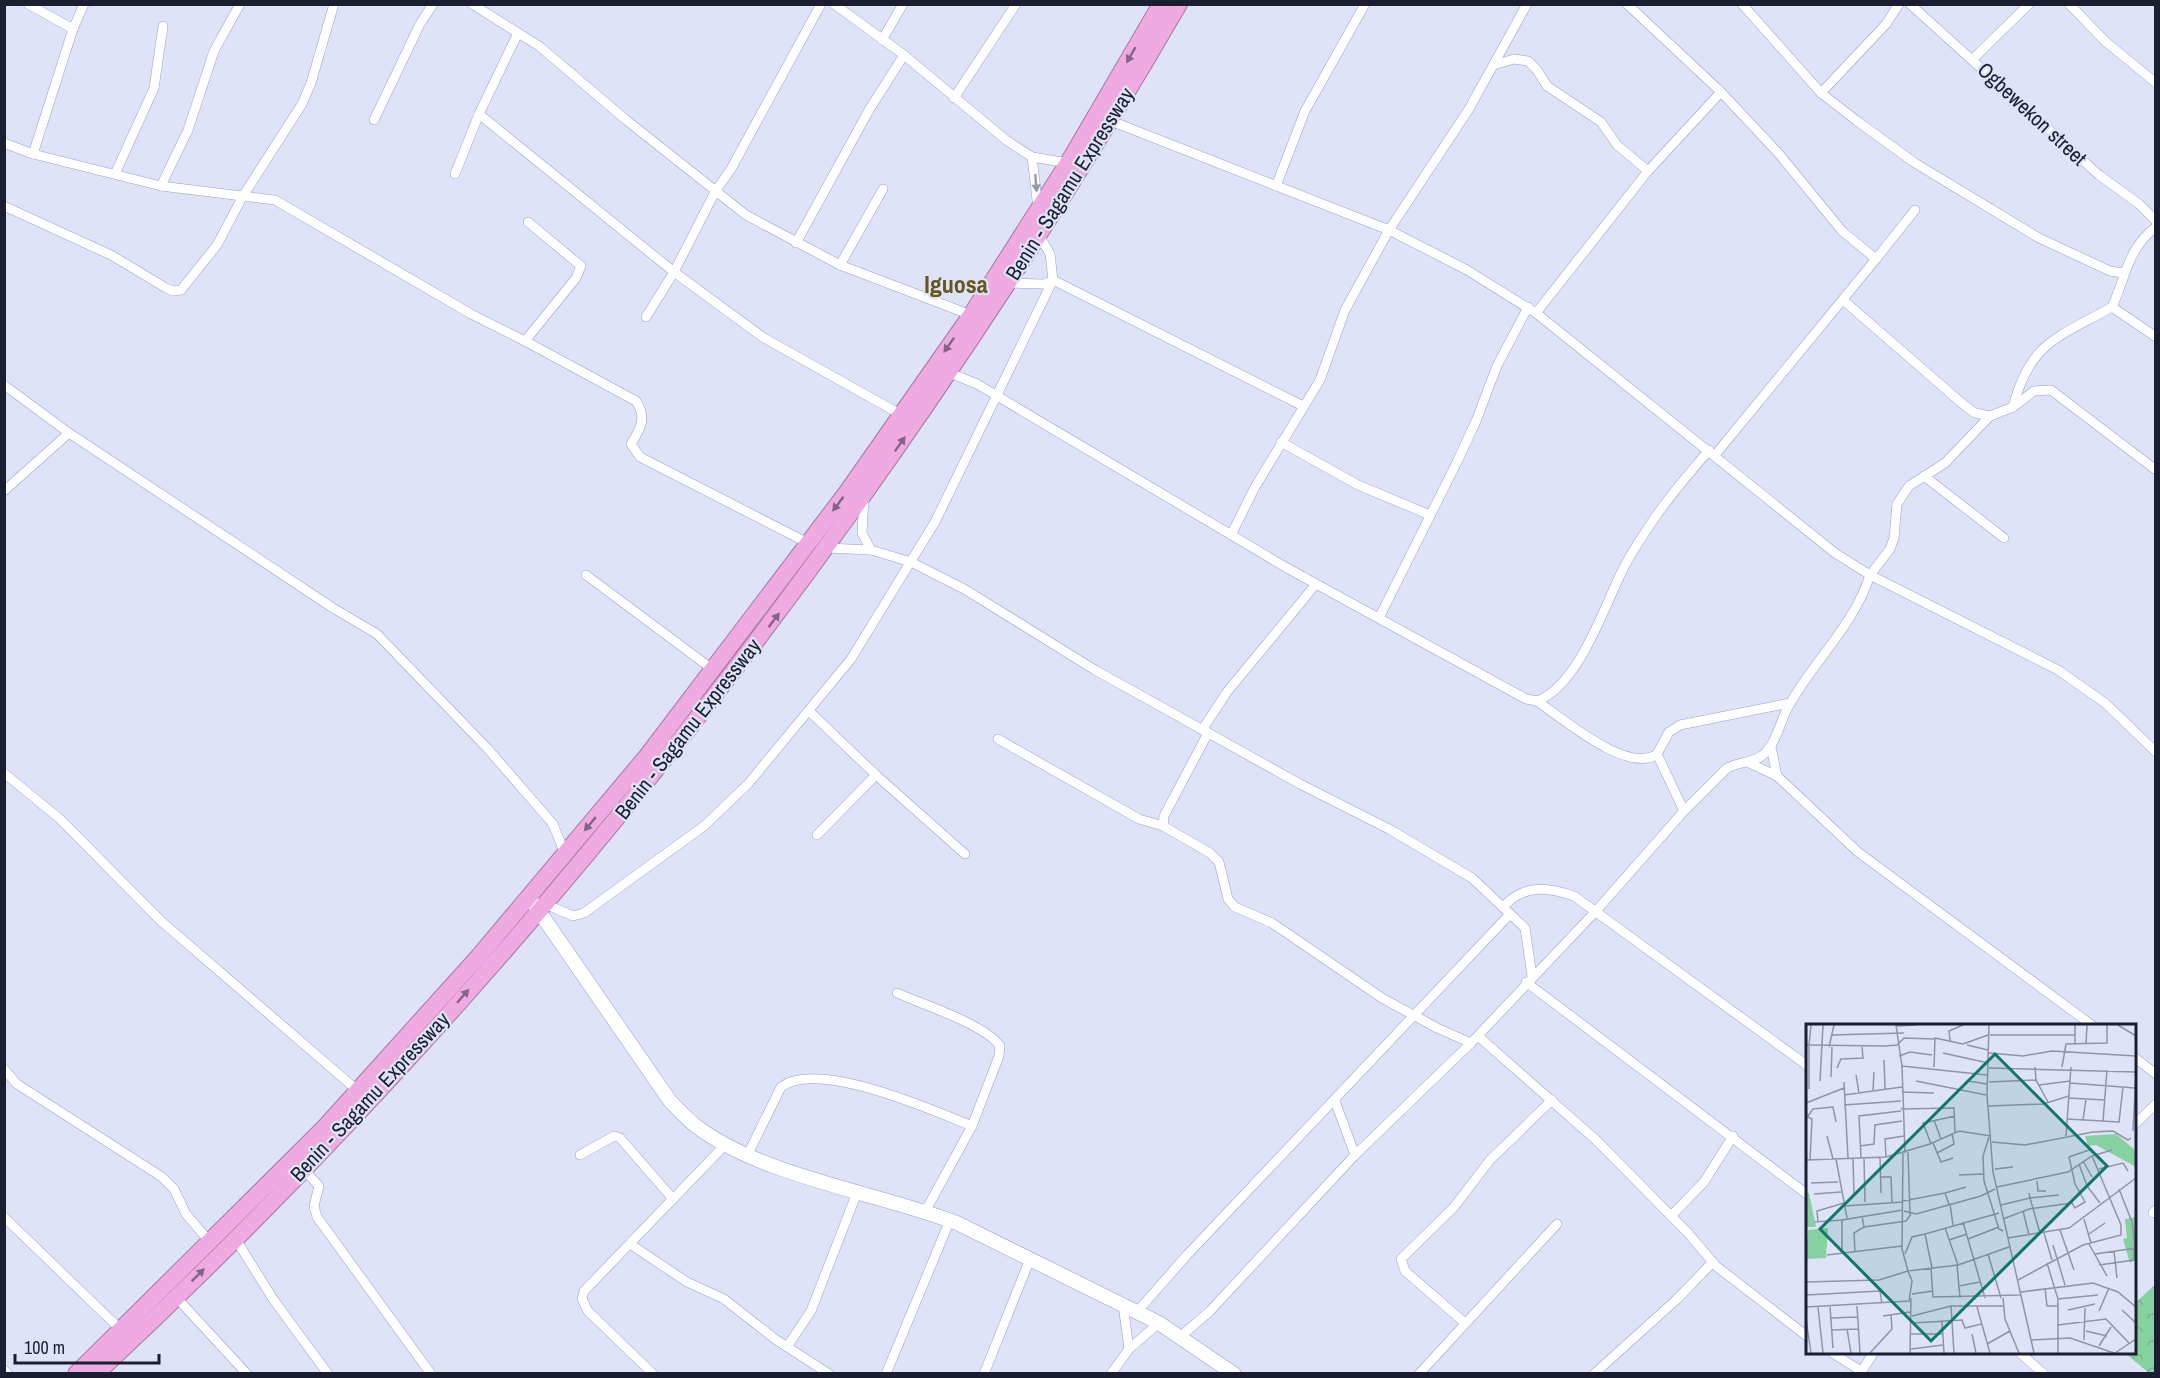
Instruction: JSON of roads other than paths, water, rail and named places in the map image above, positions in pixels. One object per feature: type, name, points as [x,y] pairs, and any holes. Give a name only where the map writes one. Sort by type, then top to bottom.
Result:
[{"type":"highway","points":[[76,1374],[98,1369],[121,1330],[209,1241],[328,1134],[357,1090],[538,904],[565,854],[647,756],[808,543],[971,315],[1068,163],[1161,4]]},
{"type":"highway","name":"Benin - Sagamu Expressway","points":[[98,1369],[176,1297],[304,1170],[328,1134],[538,904],[739,667],[827,548],[950,373],[1111,121],[1179,4]]},
{"type":"street","points":[[28,4],[73,29]]},
{"type":"street","points":[[33,154],[73,29],[84,4]]},
{"type":"street","points":[[161,186],[188,130],[214,51],[240,4]]},
{"type":"street","points":[[4,206],[111,255],[173,291],[181,290],[188,285],[218,245],[243,196],[291,123],[312,83],[334,4]]},
{"type":"street","points":[[374,120],[420,24],[433,4]]},
{"type":"street","points":[[472,4],[539,46],[746,215],[840,266],[971,315]]},
{"type":"street","points":[[646,316],[674,272],[715,192],[731,169],[821,4]]},
{"type":"street","points":[[834,4],[904,55],[954,98],[1032,157],[1068,163]]},
{"type":"street","points":[[882,40],[903,4]]},
{"type":"street","points":[[954,98],[1016,4]]},
{"type":"street","points":[[1276,186],[1305,111],[1365,4]]},
{"type":"street","points":[[1232,535],[1255,487],[1320,380],[1345,310],[1389,230],[1469,109],[1527,4]]},
{"type":"street","points":[[1627,4],[1721,92],[1780,155],[1836,225],[1876,259]]},
{"type":"street","points":[[1742,4],[1821,93],[1915,163],[2029,231],[2110,271],[2122,273]]},
{"type":"street","points":[[1821,93],[1886,24],[1899,4]]},
{"type":"street","name":"Ogbewekon street","points":[[1910,4],[2099,175],[2139,204],[2156,220]]},
{"type":"street","points":[[1973,59],[2029,4]]},
{"type":"street","points":[[2069,4],[2106,42],[2156,83]]},
{"type":"street","points":[[115,174],[154,88],[163,26]]},
{"type":"street","points":[[455,174],[479,114],[518,33]]},
{"type":"street","points":[[796,243],[869,110],[904,55]]},
{"type":"street","points":[[1494,65],[1514,59],[1528,61],[1547,86],[1601,122],[1617,145],[1648,171]]},
{"type":"street","points":[[1379,618],[1476,421],[1497,366],[1532,310],[1648,171],[1721,92]]},
{"type":"street","points":[[1104,101],[1111,121],[1389,230],[1467,270],[1532,310],[1712,452],[1835,553],[1870,575],[2058,670],[2105,703],[2156,752]]},
{"type":"street","points":[[479,114],[674,272],[764,338],[900,414]]},
{"type":"street","points":[[4,143],[33,154],[161,186],[275,200],[471,315],[525,340],[636,401],[643,412],[644,422],[630,444],[640,457],[808,543]]},
{"type":"street","points":[[1032,157],[1038,210]]},
{"type":"street","points":[[840,266],[883,189]]},
{"type":"street","points":[[1537,702],[1551,693],[1574,665],[1594,633],[1623,568],[1653,519],[1843,300],[1916,210]]},
{"type":"street","points":[[525,340],[576,278],[581,266],[528,222]]},
{"type":"street","points":[[2013,407],[2020,378],[2033,358],[2048,343],[2112,308],[2119,291],[2122,273],[2142,237],[2156,227]]},
{"type":"street","points":[[538,904],[573,916],[584,913],[694,833],[747,784],[851,659],[935,522],[1053,280],[1050,254],[1039,235]]},
{"type":"street","points":[[1053,280],[1303,405]]},
{"type":"street","points":[[1009,283],[1044,284],[1053,280]]},
{"type":"street","points":[[1843,300],[1964,405],[1975,413],[1990,416]]},
{"type":"street","points":[[2112,308],[2156,337]]},
{"type":"street","points":[[950,373],[977,384],[1316,584],[1526,699],[1537,702],[1613,752],[1640,759],[1657,754],[1670,732],[1680,725],[1791,703]]},
{"type":"street","points":[[4,385],[69,432],[333,608],[377,634],[487,748],[553,824],[565,854]]},
{"type":"street","points":[[1179,1338],[1210,1311],[1355,1155],[1475,1039],[1529,979],[1596,911],[1684,811],[1726,769],[1733,764],[1759,758],[1771,747],[1791,703],[1816,663],[1856,610],[1870,575],[1894,538],[1897,504],[1909,486],[1945,463],[1990,416],[2013,407],[2034,391],[2050,390],[2156,470]]},
{"type":"street","points":[[4,491],[69,432]]},
{"type":"street","points":[[1281,442],[1358,485],[1430,515]]},
{"type":"street","points":[[1924,476],[2004,538]]},
{"type":"street","points":[[864,495],[861,533],[871,550]]},
{"type":"street","points":[[827,548],[871,550],[911,562],[966,590],[1095,670],[1205,732],[1398,834],[1472,878],[1525,928],[1529,979],[1806,1193]]},
{"type":"street","points":[[586,575],[712,669]]},
{"type":"street","points":[[1163,826],[1164,816],[1227,692],[1316,584]]},
{"type":"street","points":[[809,711],[876,775],[965,854]]},
{"type":"street","points":[[998,739],[1139,819],[1163,826],[1203,849],[1218,862],[1228,899],[1235,907],[1272,923],[1305,948],[1413,1015],[1475,1039],[1552,1100],[1671,1216],[1713,1262],[1806,1335]]},
{"type":"street","points":[[1771,747],[1777,776]]},
{"type":"street","points":[[1657,754],[1684,811]]},
{"type":"street","points":[[1747,762],[1777,776],[1858,852],[2081,1022]]},
{"type":"street","points":[[4,774],[60,819],[161,921],[357,1090]]},
{"type":"street","points":[[817,835],[876,775]]},
{"type":"street","points":[[1136,1313],[1187,1255],[1335,1101],[1526,891],[1550,888],[1574,896],[1806,1065]]},
{"type":"street","points":[[538,904],[670,1101],[695,1126],[725,1145],[791,1171],[926,1210],[950,1220],[1159,1323],[1234,1374]]},
{"type":"street","points":[[897,993],[980,1030],[994,1038],[1000,1046],[999,1056],[972,1126],[926,1210]]},
{"type":"street","points":[[2136,1059],[2156,1074]]},
{"type":"street","points":[[4,1069],[17,1084],[162,1177],[174,1189],[186,1214],[209,1241]]},
{"type":"street","points":[[748,1154],[781,1087],[788,1082],[805,1080],[850,1082],[924,1106],[972,1126]]},
{"type":"street","points":[[1465,1323],[1405,1271],[1401,1259],[1454,1207],[1490,1160],[1552,1100]]},
{"type":"street","points":[[1335,1101],[1355,1155]]},
{"type":"street","points":[[2136,1123],[2156,1104]]},
{"type":"street","points":[[580,1155],[614,1136],[620,1138],[673,1199]]},
{"type":"street","points":[[1671,1216],[1704,1182],[1732,1136]]},
{"type":"street","points":[[652,1374],[588,1311],[582,1299],[584,1291],[725,1145]]},
{"type":"street","points":[[304,1170],[319,1186],[314,1206],[318,1217],[431,1374]]},
{"type":"street","points":[[787,1347],[811,1311],[858,1190]]},
{"type":"street","points":[[4,1217],[121,1330]]},
{"type":"street","points":[[886,1374],[950,1220]]},
{"type":"street","points":[[1419,1374],[1557,1224]]},
{"type":"street","points":[[235,1238],[273,1299],[328,1374]]},
{"type":"street","points":[[630,1244],[687,1282],[724,1299],[787,1347],[829,1374]]},
{"type":"street","points":[[984,1374],[1030,1259]]},
{"type":"street","points":[[1594,1374],[1676,1300],[1713,1262]]},
{"type":"street","points":[[176,1297],[247,1374]]},
{"type":"street","points":[[1123,1305],[1130,1350]]},
{"type":"street","points":[[1111,1374],[1130,1350],[1159,1323]]},
{"type":"street","points":[[1832,1354],[1861,1372],[1873,1354]]},
{"type":"street","points":[[2020,1354],[2044,1374]]},
{"type":"street","points":[[4,1370],[8,1374]]},
{"type":"district","name":"Iguosa","points":[[956,285]]}]
